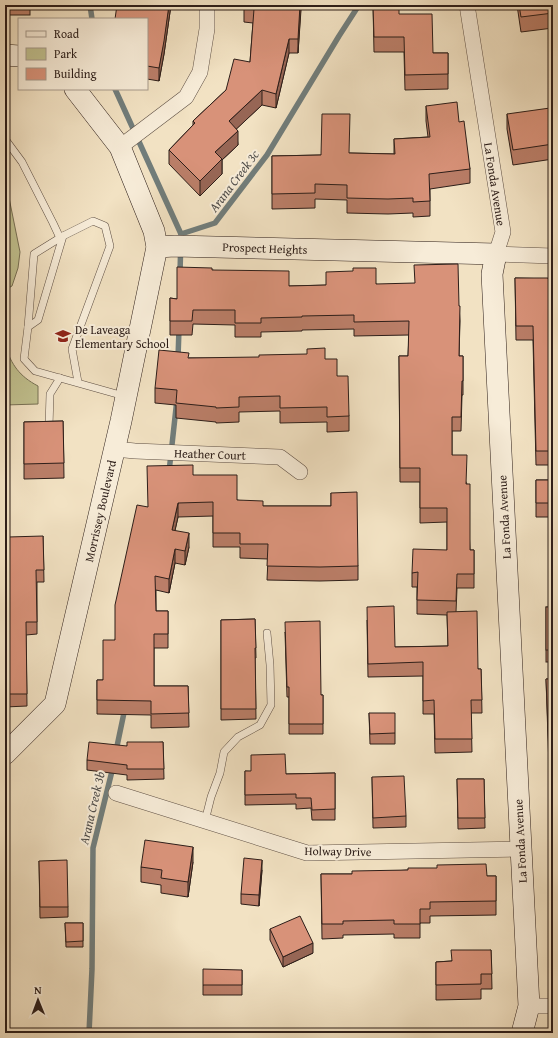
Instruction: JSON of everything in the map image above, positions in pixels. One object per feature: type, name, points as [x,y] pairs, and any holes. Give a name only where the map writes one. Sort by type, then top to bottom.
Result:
[{"type":"street","points":[[120,147],[186,97],[200,72],[207,29],[207,5]]},
{"type":"street","name":"La Fonda Avenue","points":[[467,5],[502,232],[492,274],[529,1006],[523,1031]]},
{"type":"street","points":[[5,55],[18,56]]},
{"type":"street","points":[[76,90],[120,147],[154,231],[157,247]]},
{"type":"street","name":"Prospect Heights","points":[[157,247],[175,246],[553,256]]},
{"type":"street","name":"Morrissey Boulevard","points":[[5,754],[55,704],[115,449],[157,247]]},
{"type":"street","name":"Heather Court","points":[[115,449],[280,457],[300,472]]},
{"type":"street","name":"Holway Drive","points":[[116,793],[307,853],[521,849]]},
{"type":"street","points":[[529,1006],[553,1006]]},
{"type":"lane","points":[[5,139],[22,162],[61,237],[38,320],[28,327]]},
{"type":"lane","points":[[78,382],[72,349],[110,246],[105,226],[93,221],[61,237],[34,254],[24,359],[35,371],[78,382],[126,397]]},
{"type":"lane","points":[[49,427],[50,394],[60,378]]},
{"type":"lane","points":[[205,821],[211,797],[220,773],[224,752],[238,737],[260,725],[271,705],[270,665],[267,633]]},
{"type":"green space","points":[[5,178],[20,252],[18,268],[12,286],[5,290]]},
{"type":"green space","points":[[5,346],[10,359],[21,374],[38,386],[38,404],[5,405]]},
{"type":"building","points":[[117,5],[169,5],[159,68],[148,66],[148,18],[115,18]]},
{"type":"building","points":[[244,5],[300,5],[298,39],[289,39],[276,94],[262,90],[229,121],[238,131],[215,152],[222,159],[200,181],[169,150],[195,123],[193,121],[226,90],[234,59],[250,62],[254,9],[244,8]]},
{"type":"building","points":[[373,5],[399,5],[399,14],[432,14],[433,53],[448,53],[448,74],[405,75],[404,37],[374,37]]},
{"type":"building","points":[[519,5],[553,5],[553,13],[521,17]]},
{"type":"building","points":[[457,102],[459,122],[464,121],[470,169],[429,174],[430,201],[413,202],[413,198],[347,198],[347,185],[315,184],[315,193],[272,194],[272,156],[321,155],[322,114],[350,114],[349,153],[395,154],[394,139],[430,137],[426,106]]},
{"type":"building","points":[[550,108],[553,144],[513,150],[507,114]]},
{"type":"building","points":[[458,264],[460,306],[459,356],[463,356],[463,381],[461,417],[452,417],[452,455],[467,455],[466,484],[470,484],[470,550],[474,550],[474,574],[457,574],[456,601],[417,600],[418,572],[412,573],[413,549],[447,550],[447,508],[420,508],[420,468],[400,468],[399,356],[408,356],[409,321],[354,322],[354,315],[261,318],[261,323],[235,323],[235,310],[193,310],[192,321],[170,321],[170,298],[177,299],[177,267],[212,268],[212,270],[289,271],[289,286],[326,285],[326,272],[353,271],[353,268],[376,268],[376,284],[415,283],[414,265]]},
{"type":"building","points":[[515,278],[553,279],[553,543],[550,543],[549,503],[536,503],[536,480],[550,480],[549,451],[536,451],[533,326],[516,326]]},
{"type":"building","points":[[325,348],[325,359],[337,359],[337,376],[348,376],[349,416],[327,417],[327,407],[280,408],[280,396],[239,397],[239,407],[216,408],[176,403],[177,390],[155,388],[159,350],[189,353],[188,358],[259,357],[259,355],[307,354],[307,349]]},
{"type":"building","points":[[63,421],[64,463],[24,464],[24,422]]},
{"type":"building","points":[[193,465],[193,475],[237,475],[237,500],[263,501],[263,506],[331,506],[331,493],[357,492],[358,566],[267,566],[268,544],[240,544],[240,533],[213,533],[213,502],[178,503],[172,530],[189,533],[185,551],[175,549],[169,579],[155,576],[156,611],[168,611],[168,634],[154,634],[154,686],[188,686],[189,713],[151,714],[151,701],[97,700],[97,680],[103,680],[103,640],[115,640],[115,605],[137,505],[148,507],[147,466]]},
{"type":"building","points":[[43,536],[44,570],[36,570],[37,622],[26,622],[27,694],[5,694],[5,632],[9,632],[8,537]]},
{"type":"building","points":[[394,606],[395,647],[448,646],[447,612],[477,611],[478,669],[481,669],[482,700],[471,700],[472,739],[435,739],[434,700],[423,701],[423,662],[368,664],[367,607]]},
{"type":"building","points":[[546,607],[553,607],[553,650],[546,650]]},
{"type":"building","points":[[255,619],[256,709],[221,709],[221,620]]},
{"type":"building","points":[[320,621],[323,724],[289,724],[289,687],[287,687],[285,622]]},
{"type":"building","points":[[546,679],[553,679],[553,754],[549,754]]},
{"type":"building","points":[[369,713],[395,713],[395,733],[370,734]]},
{"type":"building","points":[[89,742],[127,746],[127,742],[163,742],[164,769],[127,769],[127,765],[87,760]]},
{"type":"building","points":[[285,754],[286,774],[335,773],[335,809],[312,810],[311,798],[296,798],[296,794],[245,795],[245,771],[251,771],[251,755]]},
{"type":"building","points":[[404,776],[406,816],[373,818],[372,777]]},
{"type":"building","points":[[457,779],[484,779],[485,818],[458,818]]},
{"type":"building","points":[[145,840],[193,847],[188,882],[161,878],[162,870],[141,867]]},
{"type":"building","points":[[244,858],[262,860],[259,895],[241,894]]},
{"type":"building","points":[[67,860],[68,907],[40,907],[39,861]]},
{"type":"building","points":[[486,864],[487,876],[496,876],[496,901],[430,902],[430,909],[420,909],[420,924],[394,924],[394,920],[343,921],[343,924],[322,924],[321,874],[352,874],[352,871],[437,868],[437,865]]},
{"type":"building","points":[[300,916],[313,943],[283,957],[270,929]]},
{"type":"building","points":[[65,923],[83,923],[83,941],[66,942]]},
{"type":"building","points":[[451,950],[491,950],[492,974],[481,974],[481,984],[436,985],[436,962],[452,961]]},
{"type":"building","points":[[203,969],[242,970],[242,985],[203,985]]},
{"type":"waterway","name":"Arana Creek 3c","points":[[90,5],[92,18]]},
{"type":"waterway","name":"Arana Creek 3c","points":[[181,234],[215,223],[267,155],[359,5]]},
{"type":"waterway","name":"Arana Creek 3c","points":[[115,90],[181,234],[180,274]]},
{"type":"waterway","name":"Arana Creek 3b","points":[[178,358],[179,329]]},
{"type":"waterway","name":"Arana Creek 3b","points":[[169,472],[177,399]]},
{"type":"waterway","name":"Arana Creek 3b","points":[[116,751],[125,708]]},
{"type":"waterway","name":"Arana Creek 3b","points":[[89,1033],[92,969],[93,848],[113,767]]},
{"type":"place","name":"De Laveaga Elementary School","points":[[63,336]]}]
